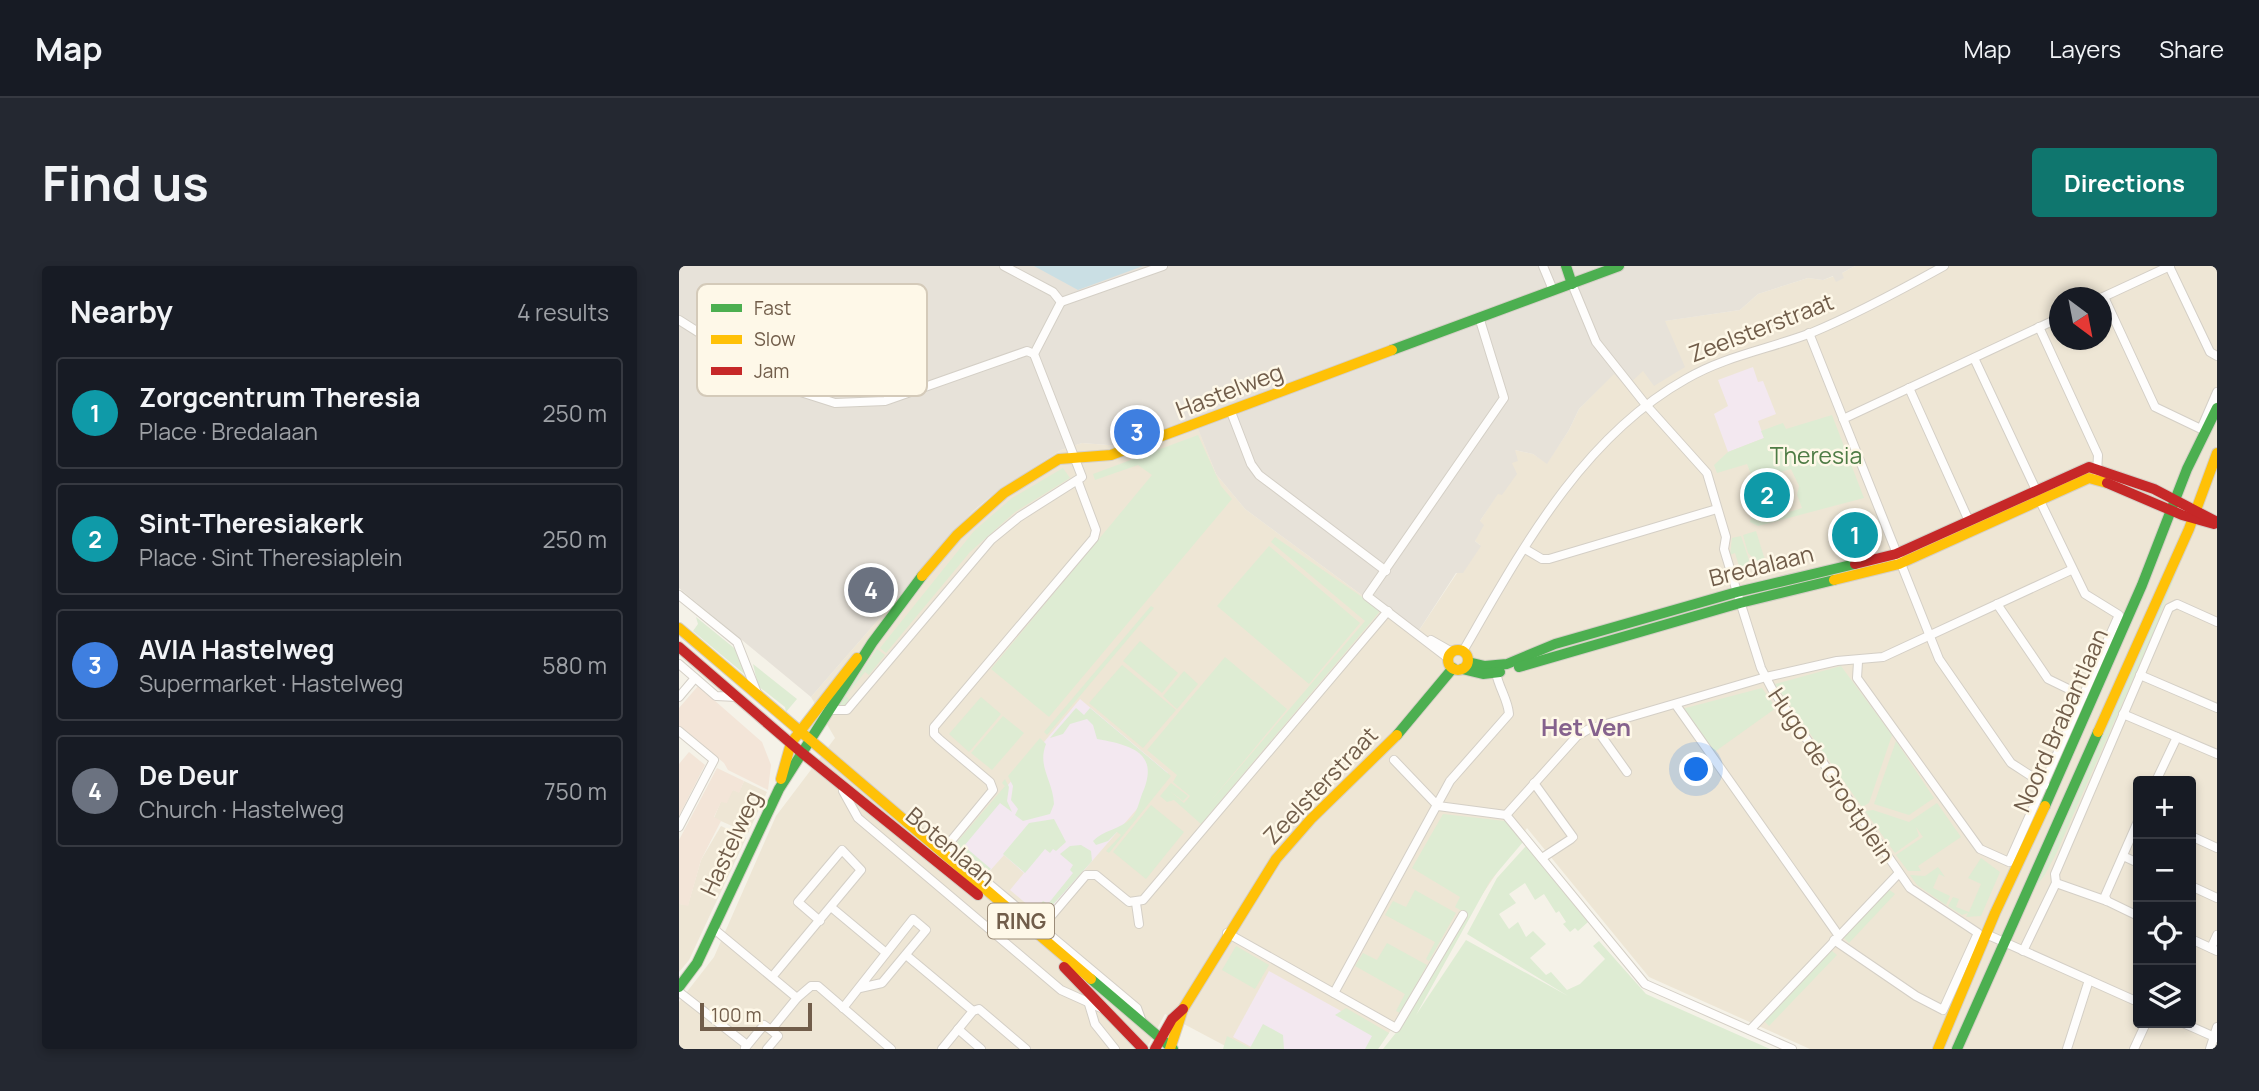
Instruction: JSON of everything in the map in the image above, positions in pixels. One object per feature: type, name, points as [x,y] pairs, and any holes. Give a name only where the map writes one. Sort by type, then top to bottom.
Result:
[{"type":"street","points":[[1005,266],[1053,292],[1061,302]]},
{"type":"street","points":[[1034,354],[1061,302],[1163,266]]},
{"type":"street","points":[[1543,266],[1553,290]]},
{"type":"street","points":[[1506,815],[1577,736],[1595,727],[1766,677],[1738,598],[1724,549],[1726,537],[1703,465],[1646,405],[1596,342],[1566,266]]},
{"type":"street","name":"Hastelweg","points":[[779,789],[790,743],[915,586],[977,515],[1047,465],[1075,457],[1111,455],[1572,284],[1589,271],[1619,266]]},
{"type":"street","name":"Zeelsterstraat","points":[[1171,1048],[1183,1009],[1227,933],[1295,835],[1408,725],[1458,660],[1525,549],[1576,475],[1611,436],[1646,405],[1686,378],[1727,359],[1809,333],[1855,314],[1944,266]]},
{"type":"street","points":[[2112,294],[2170,266],[2210,352],[2217,356]]},
{"type":"street","points":[[1458,660],[1367,596],[1504,398],[1479,317]]},
{"type":"street","points":[[2112,317],[2155,407],[2201,429],[2217,392]]},
{"type":"street","points":[[679,320],[697,331]]},
{"type":"street","points":[[1843,419],[2049,323]]},
{"type":"street","points":[[2039,327],[2098,455],[2097,472],[2217,523]]},
{"type":"street","points":[[1809,333],[1939,659],[2011,763],[2045,785]]},
{"type":"street","points":[[927,386],[1027,351],[1034,354],[1075,457],[1096,530],[1094,538],[934,727],[934,734],[990,782],[993,790],[946,847]]},
{"type":"street","points":[[1974,358],[2071,569]]},
{"type":"street","points":[[1909,388],[1969,521]]},
{"type":"street","points":[[813,396],[835,403],[885,401],[899,396]]},
{"type":"street","name":"Noord Brabantlaan","points":[[1836,938],[1916,996],[1943,1010],[1982,934],[2142,585],[2172,505],[2217,408]]},
{"type":"street","points":[[1231,412],[1251,464],[1259,475],[1386,571]]},
{"type":"street","name":"Noord Brabantlaan","points":[[1957,1049],[2196,514],[2217,453]]},
{"type":"street","name":"Bredalaan","points":[[1458,660],[1497,666],[1738,598],[1898,559],[2038,495],[2080,470],[2097,472]]},
{"type":"street","points":[[831,710],[847,710],[991,540],[1039,503],[1080,480]]},
{"type":"street","name":"Bredalaan","points":[[1898,559],[1969,521],[2038,495]]},
{"type":"street","points":[[1525,549],[1542,559],[1549,559],[1717,509]]},
{"type":"street","name":"Noord Brabantlaan","points":[[1858,662],[1857,678],[1980,849],[2009,862],[2119,615],[2085,594],[2071,569]]},
{"type":"street","name":"Hugo de Grootplein","points":[[2071,569],[1883,657],[1858,662],[1837,661],[1766,677],[1916,894],[1982,934],[2133,1000]]},
{"type":"street","points":[[679,595],[737,642],[745,655],[758,695]]},
{"type":"street","points":[[1997,604],[2048,679],[2083,696]]},
{"type":"street","points":[[2023,951],[2056,883],[2055,874],[2169,608],[2176,604],[2217,622]]},
{"type":"street","points":[[1041,928],[1086,875],[1096,875],[1129,902],[1143,900],[1388,611]]},
{"type":"street","name":"RING","points":[[679,628],[812,739]]},
{"type":"street","name":"Hastelweg","points":[[680,986],[697,963],[779,789],[872,643]]},
{"type":"street","name":"RING","points":[[679,647],[802,753]]},
{"type":"street","name":"Bredalaan","points":[[1458,660],[1483,674],[1496,673],[1557,649]]},
{"type":"street","points":[[679,664],[716,696],[737,697]]},
{"type":"street","points":[[1334,993],[1450,781],[1509,714],[1496,673]]},
{"type":"street","points":[[2140,675],[2217,708]]},
{"type":"street","points":[[679,697],[695,678]]},
{"type":"street","points":[[1676,705],[1836,938]]},
{"type":"street","points":[[2123,714],[2217,754]]},
{"type":"street","points":[[1595,727],[1627,772]]},
{"type":"street","points":[[679,731],[714,760],[679,827]]},
{"type":"street","points":[[2158,776],[2177,737]]},
{"type":"street","name":"Botenlaan","points":[[812,739],[1144,1025],[1158,1044]]},
{"type":"street","name":"Botenlaan","points":[[802,753],[1058,962],[1107,1009],[1143,1049]]},
{"type":"street","points":[[1394,760],[1438,806],[1506,815],[1645,984],[1792,1049]]},
{"type":"street","name":"Botenlaan","points":[[829,774],[859,818],[1061,990],[1089,1004],[1107,1009]]},
{"type":"street","points":[[1534,783],[1572,838],[1542,858]]},
{"type":"street","name":"Botenlaan","points":[[882,802],[898,807],[1137,1008],[1144,1025]]},
{"type":"street","points":[[2107,901],[2105,896],[2133,833]]},
{"type":"street","points":[[2196,838],[2217,848]]},
{"type":"street","points":[[772,977],[820,921],[861,870],[842,850],[799,902],[820,921]]},
{"type":"street","points":[[2123,856],[2133,861]]},
{"type":"street","points":[[1750,1030],[1899,873]]},
{"type":"street","points":[[2056,883],[2133,914]]},
{"type":"street","points":[[2196,888],[2217,898]]},
{"type":"street","points":[[1136,903],[1139,924]]},
{"type":"street","points":[[831,907],[885,952]]},
{"type":"street","points":[[1227,933],[1396,1028],[1462,915]]},
{"type":"street","points":[[843,1008],[913,919],[926,930],[882,983],[860,988]]},
{"type":"street","points":[[714,929],[797,998]]},
{"type":"street","name":"Noord Brabantlaan","points":[[1938,1049],[1982,934]]},
{"type":"street","points":[[2196,941],[2214,949],[2217,935]]},
{"type":"street","points":[[906,955],[973,1011]]},
{"type":"street","points":[[2067,1049],[2089,980]]},
{"type":"street","points":[[680,986],[746,1047],[764,1025],[771,1030],[778,1036],[768,1049]]},
{"type":"street","points":[[771,1030],[797,998],[811,986],[818,986],[891,1049]]},
{"type":"street","points":[[1089,1004],[1095,1024],[1115,1049]]},
{"type":"street","name":"Zeelsterstraat","points":[[1158,1044],[1172,1019],[1183,1009]]},
{"type":"street","points":[[942,1049],[973,1011],[979,1010],[1026,1049]]},
{"type":"street","points":[[2210,1049],[2217,1027]]},
{"type":"street","points":[[2134,1049],[2144,1028]]},
{"type":"street","points":[[2194,1028],[2215,1037]]},
{"type":"street","points":[[958,1029],[981,1049]]},
{"type":"street","name":"RING","points":[[1158,1044],[1171,1048]]},
{"type":"shaded area","points":[[679,266],[1855,266],[1842,273],[1844,278],[1836,282],[1833,276],[1823,280],[1808,278],[1758,294],[1740,310],[1665,321],[1685,367],[1654,386],[1643,371],[1626,387],[1614,374],[1579,409],[1547,464],[1533,454],[1515,450],[1518,461],[1512,463],[1517,474],[1502,495],[1498,494],[1480,521],[1484,525],[1475,541],[1481,546],[1463,573],[1456,573],[1416,635],[1245,509],[1216,474],[1196,424],[1134,447],[1082,443],[1061,450],[1000,489],[973,511],[811,697],[679,588]]},
{"type":"shaded area","points":[[1034,266],[1143,266],[1078,290]]},
{"type":"shaded area","points":[[1855,266],[2217,266],[2217,1049],[1810,1049],[1649,977],[1527,828],[1378,1049],[1231,1049],[1165,1014],[1146,1049],[679,1049],[679,1002],[714,957],[776,816],[835,738],[811,697],[973,511],[1021,475],[1061,450],[1082,443],[1134,447],[1196,423],[1216,474],[1245,509],[1416,635],[1457,573],[1480,545],[1475,541],[1480,521],[1498,493],[1515,450],[1533,454],[1547,463],[1569,430],[1579,409],[1664,321],[1740,310],[1758,294],[1808,278],[1823,280],[1834,276],[1836,281],[1842,273]]},
{"type":"shaded area","name":"Theresia","points":[[1753,367],[1758,382],[1763,381],[1776,414],[1758,421],[1764,438],[1728,452],[1714,414],[1728,406],[1718,380]]},
{"type":"shaded area","points":[[698,686],[762,742],[771,765],[768,790],[728,770],[724,763],[679,726],[679,708]]},
{"type":"shaded area","points":[[1080,699],[1168,773],[1043,918],[1010,890],[1024,873],[1004,855],[988,873],[957,846]]},
{"type":"shaded area","points":[[689,752],[705,765],[679,816],[679,764]]},
{"type":"shaded area","points":[[717,768],[744,781],[739,793],[733,790],[727,803],[721,802],[714,817],[721,821],[701,860],[688,906],[679,904],[679,840]]},
{"type":"shaded area","points":[[744,781],[767,792],[748,833],[714,818],[721,801],[733,790],[739,792]]},
{"type":"shaded area","points":[[721,826],[746,838],[689,960],[679,972],[679,904],[688,905],[701,860]]},
{"type":"shaded area","points":[[1269,971],[1377,1031],[1367,1049],[1255,1049],[1233,1037]]},
{"type":"green space","name":"Theresia","points":[[1832,415],[1864,498],[1758,526],[1750,522],[1751,517],[1784,508],[1786,513],[1802,508],[1797,495],[1799,486],[1791,469],[1774,474],[1775,478],[1755,484],[1747,464],[1717,473],[1714,465],[1728,452],[1764,438],[1761,431],[1783,423],[1786,429]]},
{"type":"green space","points":[[1198,435],[1221,486],[1232,499],[1049,717],[991,669],[1152,475],[1138,465],[1095,480],[1093,474]]},
{"type":"green space","points":[[1063,468],[1070,478],[1015,512],[970,552],[886,653],[880,648],[974,531],[1012,498]]},
{"type":"green space","points":[[1756,531],[1769,573],[1748,553],[1743,535]]},
{"type":"green space","points":[[1741,536],[1749,560],[1744,582],[1735,553],[1730,555],[1732,538]]},
{"type":"green space","points":[[2190,536],[2155,629],[2056,854],[2029,895]]},
{"type":"green space","points":[[1275,537],[1381,610],[1201,824],[1174,800],[1167,802],[1160,796],[1171,783],[1188,796],[1183,801],[1170,791],[1184,803],[1190,796],[1173,782],[1177,775],[1147,750],[1225,657],[1287,709],[1209,803],[1365,621],[1271,542]]},
{"type":"green space","points":[[1269,546],[1360,623],[1309,684],[1217,606]]},
{"type":"green space","points":[[1151,606],[1154,608],[1047,735],[1044,732]]},
{"type":"green space","points":[[696,617],[739,652],[748,677],[693,631],[698,624]]},
{"type":"green space","points":[[1140,641],[1178,673],[1162,693],[1123,661]]},
{"type":"green space","points":[[877,649],[885,655],[869,675],[865,672],[846,696],[851,702],[847,706],[837,707]]},
{"type":"green space","points":[[753,664],[797,699],[786,712],[785,707],[758,686]]},
{"type":"green space","points":[[1122,665],[1176,710],[1143,748],[1089,703]]},
{"type":"green space","points":[[1841,666],[1892,735],[1869,803],[1862,807],[1775,684]]},
{"type":"green space","points":[[1184,671],[1198,684],[1177,709],[1163,696]]},
{"type":"green space","points":[[1762,688],[1776,708],[1713,753],[1682,709]]},
{"type":"green space","points":[[981,697],[1001,714],[969,752],[949,734]]},
{"type":"green space","points":[[1076,708],[1084,715],[1090,708],[1171,776],[1109,853],[1106,851],[1121,835],[1117,832],[1108,841],[1096,845],[1093,841],[1133,817],[1147,780],[1148,769],[1145,760],[1131,748],[1097,739],[1093,725],[1087,719],[1070,724],[1063,734],[1050,738]]},
{"type":"green space","points":[[1003,716],[1024,733],[992,770],[971,753]]},
{"type":"green space","points":[[1040,738],[1046,744],[1043,760],[1054,804],[1050,814],[1023,821],[1015,815],[1018,809],[1011,800],[1013,786],[1008,776]]},
{"type":"green space","points":[[1896,741],[1934,798],[1909,815],[1874,804]]},
{"type":"green space","points":[[1005,779],[1009,787],[1007,801],[1012,812],[1000,803],[964,846],[991,869],[988,871],[958,846],[957,842],[1005,786],[1002,783]]},
{"type":"green space","points":[[1937,803],[1961,837],[1918,866],[1921,871],[1908,871],[1896,855],[1923,837],[1916,827],[1919,836],[1895,853],[1865,811],[1873,810],[1909,822]]},
{"type":"green space","points":[[1151,805],[1184,832],[1146,879],[1113,852]]},
{"type":"green space","points":[[1443,814],[1505,821],[1523,842],[1490,881],[1416,1015],[1466,940],[1568,996],[1467,934],[1497,878],[1526,846],[1588,922],[1578,931],[1575,928],[1570,932],[1563,924],[1566,922],[1559,911],[1556,913],[1544,894],[1535,900],[1525,883],[1509,894],[1516,903],[1499,914],[1509,929],[1518,922],[1526,937],[1533,931],[1546,944],[1530,958],[1546,975],[1551,972],[1567,990],[1580,984],[1605,959],[1593,946],[1599,941],[1646,994],[1770,1049],[1383,1049],[1399,1029],[1465,913],[1455,907],[1460,897],[1412,868]]},
{"type":"green space","points":[[1054,819],[1066,842],[1050,853],[1045,849],[1025,873],[1003,854],[1029,823]]},
{"type":"green space","points":[[1081,845],[1091,851],[1092,861],[1042,917],[1035,911],[1043,901],[1048,904],[1073,873],[1070,870],[1073,865],[1060,854],[1070,846]]},
{"type":"green space","points":[[1981,858],[2000,872],[1981,916],[1966,917],[1968,913],[1962,915],[1948,906],[1953,897],[1959,899],[1956,907],[1969,912],[1981,884],[1968,878]]},
{"type":"green space","points":[[1938,867],[1945,877],[1939,874],[1933,888],[1950,896],[1946,905],[1917,885],[1910,875],[1925,876]]},
{"type":"green space","points":[[1888,889],[1895,894],[1849,943],[1843,937]]},
{"type":"green space","points":[[1415,890],[1456,913],[1429,961],[1426,959],[1435,942],[1385,915],[1393,901],[1406,907]]},
{"type":"green space","points":[[1387,943],[1427,965],[1400,1013],[1396,1011],[1405,994],[1355,966],[1363,953],[1377,960]]},
{"type":"green space","points":[[1236,946],[1269,965],[1255,989],[1222,970]]},
{"type":"green space","points":[[1831,950],[1837,955],[1769,1026],[1764,1021]]},
{"type":"green space","points":[[1346,1008],[1389,1033],[1378,1049],[1365,1049],[1372,1036],[1335,1015]]},
{"type":"green space","points":[[1263,1024],[1283,1035],[1284,1049],[1223,1049],[1227,1036],[1250,1048]]},
{"type":"traffic: fast","points":[[1566,266],[1572,284]]},
{"type":"traffic: fast","points":[[1392,350],[1619,266]]},
{"type":"traffic: fast","points":[[2045,806],[2142,585],[2187,469],[2217,408]]},
{"type":"traffic: fast","points":[[1468,662],[1485,666],[1507,664],[1555,644],[1737,592],[1855,564]]},
{"type":"traffic: fast","points":[[679,987],[697,963],[779,789],[872,643],[922,576]]},
{"type":"traffic: fast","points":[[1519,667],[1740,603],[1834,580]]},
{"type":"traffic: fast","points":[[1397,735],[1453,668]]},
{"type":"traffic: fast","points":[[1462,669],[1483,674],[1500,672]]},
{"type":"traffic: fast","points":[[1957,1049],[2098,732]]},
{"type":"traffic: fast","points":[[1091,979],[1173,1049]]},
{"type":"traffic: slow","points":[[922,576],[957,535],[1004,493],[1059,459],[1111,455],[1392,350]]},
{"type":"traffic: slow","points":[[2098,732],[2189,529],[2217,453]]},
{"type":"traffic: slow","points":[[1834,580],[1899,564],[2089,478],[2107,483]]},
{"type":"traffic: slow","points":[[679,628],[1091,979]]},
{"type":"traffic: slow","points":[[1458,650],[1465,653],[1468,660],[1465,667],[1458,670],[1451,667],[1448,660],[1451,653],[1458,650]]},
{"type":"traffic: slow","points":[[781,779],[791,743],[857,658]]},
{"type":"traffic: slow","points":[[1170,1049],[1183,1009],[1276,859],[1311,819],[1397,735]]},
{"type":"traffic: slow","points":[[1938,1049],[1995,913],[2045,806]]},
{"type":"traffic: jam","points":[[1855,564],[1896,554],[2089,467],[2154,489],[2217,522]]},
{"type":"traffic: jam","points":[[2107,483],[2182,515],[2214,524]]},
{"type":"traffic: jam","points":[[679,647],[802,753],[978,895]]},
{"type":"traffic: jam","points":[[1064,967],[1143,1049]]},
{"type":"traffic: jam","points":[[1155,1049],[1172,1019],[1183,1009]]},
{"type":"place","name":"AVIA Hastelweg","points":[[1137,432]]},
{"type":"place","name":"Sint-Theresiakerk","points":[[1767,495]]},
{"type":"place","name":"Zorgcentrum Theresia","points":[[1855,535]]},
{"type":"place","name":"De Deur","points":[[871,590]]},
{"type":"district","name":"Het Ven","points":[[1586,726]]}]
